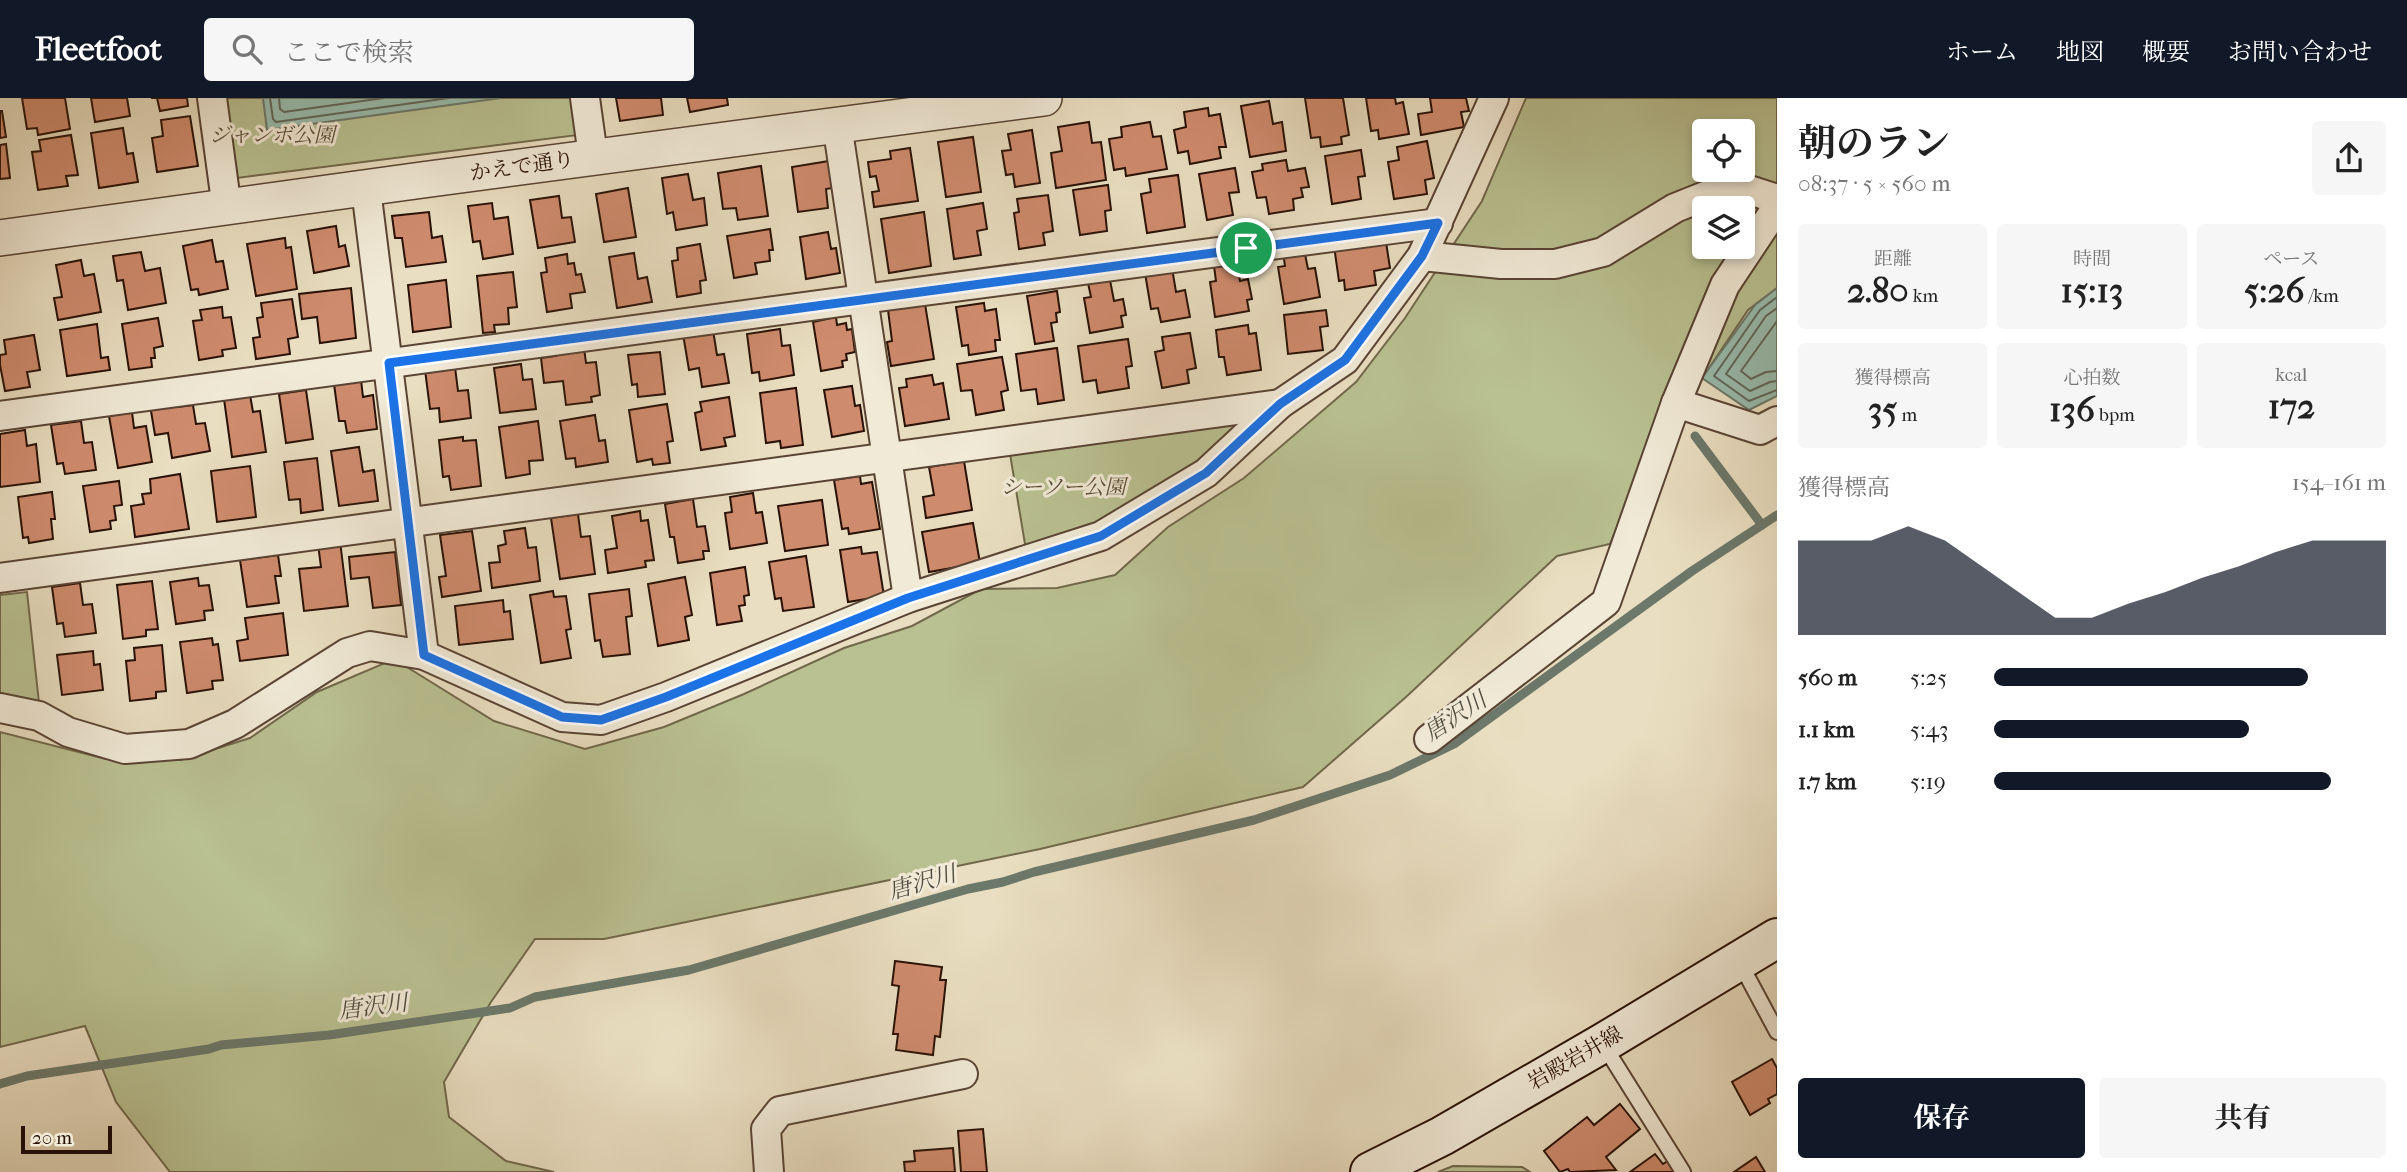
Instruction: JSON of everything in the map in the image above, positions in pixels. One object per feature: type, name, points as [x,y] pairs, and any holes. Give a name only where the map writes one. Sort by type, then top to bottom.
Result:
[{"type":"main road","name":"岩殿岩井線","points":[[1370,1172],[1442,1136],[1777,938]]},
{"type":"street","points":[[212,98],[227,209]]},
{"type":"street","points":[[585,98],[593,156]]},
{"type":"street","name":"かえで通り","points":[[0,238],[366,190],[593,156],[1044,98]]},
{"type":"street","points":[[0,708],[39,716],[68,732],[125,749],[189,744],[235,724],[347,653],[370,646],[424,655],[562,717],[601,720],[666,697],[908,598],[1101,536],[1206,473],[1280,404],[1345,360],[1422,256],[1494,98]]},
{"type":"street","points":[[837,124],[908,598]]},
{"type":"street","points":[[1422,256],[1501,264],[1555,264],[1603,252],[1675,208],[1715,192],[1740,187],[1777,199]]},
{"type":"street","points":[[366,190],[424,655]]},
{"type":"street","points":[[1429,739],[1605,601],[1676,403],[1724,285],[1777,207]]},
{"type":"street","points":[[0,416],[1438,223]]},
{"type":"street","points":[[1676,403],[1760,430],[1777,421]]},
{"type":"street","points":[[0,578],[1280,404]]},
{"type":"street","points":[[769,1172],[766,1129],[780,1111],[962,1074]]},
{"type":"lane","points":[[1738,960],[1777,1032]]},
{"type":"lane","points":[[1603,1043],[1684,1172]]},
{"type":"green space","name":"ジャンボ公園","points":[[226,98],[573,98],[578,135],[237,178]]},
{"type":"green space","points":[[1526,98],[1777,98],[1777,288],[1748,310],[1653,445],[1610,544],[1557,556],[1406,697],[1303,787],[1040,849],[604,939],[535,939],[491,1002],[444,1082],[449,1117],[506,1161],[554,1172],[170,1172],[116,1102],[85,1026],[0,1047],[0,732],[106,759],[180,760],[250,738],[317,692],[394,659],[494,721],[585,749],[664,727],[844,648],[912,626],[981,589],[1057,588],[1115,575],[1168,527],[1244,478],[1356,382],[1405,318],[1482,201]]},
{"type":"green space","name":"シーソー公園","points":[[1242,418],[1201,467],[1098,525],[1026,550],[1009,448]]},
{"type":"green space","points":[[27,592],[39,703],[0,693],[0,595]]},
{"type":"green space","points":[[1453,1166],[1522,1167],[1530,1172],[1438,1172]]},
{"type":"water","points":[[263,98],[501,98],[267,130]]},
{"type":"water","points":[[1777,288],[1777,396],[1749,410],[1702,378],[1755,305]]},
{"type":"building","points":[[22,98],[65,98],[70,129],[38,135],[37,128],[27,129]]},
{"type":"building","points":[[91,98],[127,98],[130,116],[95,122]]},
{"type":"building","points":[[157,98],[187,98],[188,106],[160,111]]},
{"type":"building","points":[[616,98],[661,98],[663,115],[620,121]]},
{"type":"building","points":[[687,98],[727,98],[728,105],[690,112]]},
{"type":"building","points":[[1305,98],[1343,98],[1349,135],[1341,137],[1342,144],[1321,147],[1320,137],[1311,138]]},
{"type":"building","points":[[1366,98],[1395,98],[1396,104],[1403,102],[1409,134],[1379,139],[1378,130],[1371,131]]},
{"type":"building","points":[[1430,98],[1466,98],[1469,111],[1461,112],[1464,127],[1421,135],[1418,114],[1432,112]]},
{"type":"building","points":[[1269,101],[1273,124],[1282,122],[1286,151],[1250,157],[1241,106]]},
{"type":"building","points":[[1208,108],[1209,116],[1220,114],[1226,147],[1219,147],[1221,158],[1190,164],[1188,151],[1178,153],[1174,130],[1186,127],[1184,112]]},
{"type":"building","points":[[0,111],[6,137],[0,138]]},
{"type":"building","points":[[190,116],[198,166],[157,172],[152,138],[163,136],[161,120]]},
{"type":"building","points":[[1089,122],[1092,143],[1101,142],[1106,180],[1056,188],[1051,153],[1062,151],[1058,127]]},
{"type":"building","points":[[1150,122],[1153,137],[1161,136],[1167,169],[1126,176],[1125,168],[1114,170],[1109,139],[1122,137],[1121,127]]},
{"type":"building","points":[[123,128],[127,154],[133,153],[138,182],[99,188],[91,133]]},
{"type":"building","points":[[1032,130],[1040,183],[1015,187],[1013,174],[1006,175],[1002,151],[1011,150],[1008,134]]},
{"type":"building","points":[[71,135],[78,175],[66,176],[68,186],[38,190],[32,152],[41,151],[39,140]]},
{"type":"building","points":[[973,137],[981,192],[946,197],[938,142]]},
{"type":"building","points":[[1427,141],[1434,178],[1425,180],[1427,194],[1394,199],[1388,162],[1399,160],[1397,147]]},
{"type":"building","points":[[6,144],[10,178],[0,179],[0,145]]},
{"type":"building","points":[[910,148],[918,201],[874,207],[872,192],[879,191],[876,176],[870,177],[868,162],[891,159],[890,151]]},
{"type":"building","points":[[1361,150],[1365,176],[1358,177],[1361,199],[1332,204],[1325,156]]},
{"type":"building","points":[[1286,160],[1288,171],[1305,168],[1309,187],[1301,188],[1303,197],[1293,199],[1294,210],[1269,214],[1266,197],[1257,198],[1252,172],[1263,170],[1262,164]]},
{"type":"building","points":[[829,161],[832,188],[826,189],[828,208],[798,212],[792,167]]},
{"type":"building","points":[[761,166],[768,216],[738,220],[736,208],[723,209],[718,173]]},
{"type":"building","points":[[1235,168],[1239,192],[1229,193],[1233,215],[1207,220],[1199,174]]},
{"type":"building","points":[[688,174],[693,200],[704,198],[707,225],[676,230],[673,212],[667,214],[662,178]]},
{"type":"building","points":[[1178,175],[1185,227],[1147,233],[1141,194],[1151,192],[1149,179]]},
{"type":"building","points":[[1108,185],[1111,210],[1105,211],[1107,231],[1080,235],[1073,190]]},
{"type":"building","points":[[628,188],[636,237],[604,242],[596,194]]},
{"type":"building","points":[[1048,195],[1053,231],[1043,233],[1045,245],[1019,249],[1014,213],[1019,212],[1017,199]]},
{"type":"building","points":[[559,196],[562,218],[571,217],[575,242],[538,248],[530,200]]},
{"type":"building","points":[[492,203],[494,219],[508,217],[513,254],[483,259],[480,241],[473,242],[468,206]]},
{"type":"building","points":[[983,203],[987,229],[977,231],[981,255],[954,259],[947,209]]},
{"type":"building","points":[[429,212],[432,238],[442,236],[446,262],[406,267],[402,238],[395,238],[392,216]]},
{"type":"building","points":[[924,212],[931,266],[889,273],[881,219]]},
{"type":"building","points":[[336,226],[339,247],[345,245],[349,266],[314,273],[307,231]]},
{"type":"building","points":[[770,229],[773,250],[769,250],[770,261],[755,263],[757,274],[734,278],[727,236]]},
{"type":"building","points":[[828,232],[831,249],[836,248],[840,273],[806,279],[800,237]]},
{"type":"building","points":[[285,238],[286,248],[291,247],[297,289],[256,296],[247,244]]},
{"type":"building","points":[[212,240],[216,262],[223,261],[228,289],[199,295],[198,289],[191,290],[183,246]]},
{"type":"building","points":[[1386,242],[1390,268],[1374,271],[1376,285],[1345,290],[1344,280],[1339,281],[1334,246]]},
{"type":"building","points":[[700,244],[706,280],[700,281],[701,293],[677,297],[672,261],[678,260],[677,248]]},
{"type":"building","points":[[1304,249],[1308,269],[1315,268],[1320,297],[1284,304],[1278,267],[1285,266],[1283,252]]},
{"type":"building","points":[[141,252],[145,271],[160,268],[166,303],[128,310],[123,280],[117,281],[113,256]]},
{"type":"building","points":[[634,253],[638,279],[647,277],[652,302],[617,308],[609,257]]},
{"type":"building","points":[[567,254],[568,264],[574,263],[576,275],[581,274],[585,292],[570,294],[572,308],[547,312],[541,273],[547,272],[545,258]]},
{"type":"building","points":[[81,260],[84,276],[94,274],[101,312],[58,320],[54,298],[62,297],[56,265]]},
{"type":"building","points":[[1237,262],[1240,281],[1248,279],[1252,299],[1247,300],[1249,311],[1215,317],[1210,282],[1216,281],[1214,266]]},
{"type":"building","points":[[1172,268],[1176,292],[1185,290],[1190,317],[1161,322],[1158,308],[1151,309],[1145,273]]},
{"type":"building","points":[[513,272],[517,307],[508,308],[509,324],[494,325],[495,332],[483,333],[477,276]]},
{"type":"building","points":[[446,280],[451,327],[413,332],[408,285]]},
{"type":"building","points":[[1110,280],[1114,301],[1123,299],[1126,315],[1121,316],[1123,327],[1090,333],[1084,298],[1091,297],[1088,283]]},
{"type":"building","points":[[351,288],[356,338],[320,343],[317,317],[302,319],[299,294]]},
{"type":"building","points":[[1057,291],[1060,312],[1056,313],[1057,322],[1051,323],[1054,341],[1035,344],[1027,296]]},
{"type":"building","points":[[292,299],[298,337],[288,339],[290,354],[256,359],[253,338],[260,337],[257,318],[263,317],[261,303]]},
{"type":"building","points":[[984,303],[985,311],[996,309],[1000,340],[995,340],[996,351],[969,355],[968,345],[962,346],[956,307]]},
{"type":"building","points":[[925,304],[934,359],[891,366],[887,342],[892,341],[888,310]]},
{"type":"building","points":[[222,307],[223,318],[231,317],[236,348],[222,350],[223,356],[199,360],[193,321],[202,320],[200,310]]},
{"type":"building","points":[[1326,310],[1328,326],[1320,327],[1323,350],[1288,354],[1284,315]]},
{"type":"building","points":[[836,317],[837,325],[846,323],[847,330],[852,329],[855,352],[846,354],[847,360],[842,361],[843,367],[821,371],[813,322]]},
{"type":"building","points":[[158,318],[163,346],[154,348],[152,367],[129,370],[122,324]]},
{"type":"building","points":[[97,324],[101,358],[108,357],[110,370],[67,376],[60,330]]},
{"type":"building","points":[[1248,325],[1249,334],[1256,333],[1261,370],[1227,375],[1224,357],[1219,357],[1216,330]]},
{"type":"building","points":[[780,329],[782,346],[790,345],[794,375],[760,381],[759,372],[752,373],[747,334]]},
{"type":"building","points":[[713,330],[717,355],[724,354],[729,383],[702,387],[699,368],[689,370],[683,334]]},
{"type":"building","points":[[1190,333],[1196,368],[1187,370],[1189,383],[1162,388],[1155,352],[1164,350],[1162,337]]},
{"type":"building","points":[[34,335],[40,370],[27,372],[30,387],[5,391],[0,365],[0,355],[6,354],[4,340]]},
{"type":"building","points":[[1128,339],[1132,366],[1126,367],[1129,388],[1098,393],[1096,380],[1083,382],[1078,346]]},
{"type":"building","points":[[584,348],[586,363],[596,362],[600,395],[591,397],[592,402],[566,405],[563,381],[544,383],[541,358],[556,356],[555,351]]},
{"type":"building","points":[[1057,348],[1064,400],[1038,404],[1036,389],[1021,391],[1016,354]]},
{"type":"building","points":[[660,352],[665,394],[638,397],[637,384],[632,385],[628,355]]},
{"type":"building","points":[[1002,357],[1008,390],[1001,392],[1004,410],[976,415],[972,390],[961,391],[957,364]]},
{"type":"building","points":[[521,364],[523,380],[532,379],[536,409],[500,413],[494,368]]},
{"type":"building","points":[[455,367],[458,391],[468,390],[471,418],[440,422],[439,408],[430,409],[425,370]]},
{"type":"building","points":[[932,375],[934,385],[943,383],[949,419],[905,426],[899,388],[907,387],[906,379]]},
{"type":"building","points":[[361,380],[363,397],[373,395],[377,429],[347,433],[345,421],[339,421],[334,384]]},
{"type":"building","points":[[852,386],[855,406],[860,405],[864,431],[832,437],[824,390]]},
{"type":"building","points":[[796,388],[803,445],[781,448],[780,441],[766,443],[760,393]]},
{"type":"building","points":[[306,390],[313,439],[286,443],[279,394]]},
{"type":"building","points":[[250,395],[253,412],[260,411],[266,452],[232,457],[224,399]]},
{"type":"building","points":[[729,397],[735,436],[724,438],[726,446],[701,450],[695,413],[702,411],[700,402]]},
{"type":"building","points":[[177,401],[178,407],[193,405],[196,424],[205,423],[210,451],[172,458],[168,433],[155,435],[150,405]]},
{"type":"building","points":[[667,404],[673,441],[667,442],[670,463],[653,465],[652,459],[637,462],[629,410]]},
{"type":"building","points":[[132,412],[134,428],[146,426],[152,462],[118,468],[109,416]]},
{"type":"building","points":[[595,415],[599,441],[605,440],[608,462],[576,467],[575,458],[566,459],[560,421]]},
{"type":"building","points":[[81,421],[84,443],[92,442],[96,470],[65,474],[63,463],[57,464],[51,425]]},
{"type":"building","points":[[538,421],[543,460],[529,461],[530,474],[506,478],[499,427]]},
{"type":"building","points":[[25,430],[27,446],[36,444],[40,482],[0,487],[0,434]]},
{"type":"building","points":[[463,437],[463,441],[476,440],[481,486],[451,490],[449,476],[443,477],[439,440]]},
{"type":"building","points":[[359,447],[363,472],[374,470],[378,501],[339,506],[331,451]]},
{"type":"building","points":[[317,458],[323,510],[301,513],[300,499],[289,500],[284,462]]},
{"type":"building","points":[[964,461],[972,510],[926,518],[923,497],[934,495],[929,467]]},
{"type":"building","points":[[250,466],[256,517],[217,522],[211,471]]},
{"type":"building","points":[[180,474],[189,529],[135,537],[131,506],[144,504],[142,494],[151,493],[150,479]]},
{"type":"building","points":[[860,476],[861,484],[872,482],[880,529],[849,534],[848,528],[842,529],[834,480]]},
{"type":"building","points":[[119,481],[122,505],[114,506],[116,520],[110,521],[111,529],[90,532],[83,486]]},
{"type":"building","points":[[52,492],[55,519],[51,519],[53,539],[29,543],[28,537],[23,538],[18,497]]},
{"type":"building","points":[[753,493],[756,513],[762,512],[767,543],[730,549],[725,513],[732,512],[730,497]]},
{"type":"building","points":[[693,499],[697,527],[705,526],[709,551],[703,551],[704,559],[678,563],[674,537],[670,537],[665,504]]},
{"type":"building","points":[[822,500],[828,545],[785,551],[778,506]]},
{"type":"building","points":[[640,511],[641,521],[648,520],[654,560],[645,561],[646,567],[608,573],[605,550],[617,548],[612,516]]},
{"type":"building","points":[[578,514],[581,537],[590,536],[595,574],[560,579],[551,518]]},
{"type":"building","points":[[973,523],[980,563],[929,572],[922,532]]},
{"type":"building","points":[[525,528],[528,548],[536,547],[540,581],[492,588],[489,563],[500,562],[498,546],[506,544],[504,531]]},
{"type":"building","points":[[472,531],[481,591],[442,597],[439,577],[446,576],[440,535]]},
{"type":"building","points":[[340,541],[348,606],[304,611],[299,569],[321,567],[318,544]]},
{"type":"building","points":[[861,547],[862,554],[877,552],[884,596],[848,602],[840,550]]},
{"type":"building","points":[[395,552],[401,605],[373,608],[369,577],[351,579],[349,557]]},
{"type":"building","points":[[278,555],[281,576],[275,576],[279,603],[247,607],[240,560]]},
{"type":"building","points":[[806,556],[814,607],[783,611],[781,598],[775,599],[769,562]]},
{"type":"building","points":[[745,567],[749,595],[744,596],[745,605],[739,606],[742,621],[717,625],[710,573]]},
{"type":"building","points":[[685,577],[692,615],[685,617],[689,640],[658,646],[648,584]]},
{"type":"building","points":[[198,578],[199,586],[209,585],[213,610],[204,611],[205,620],[176,624],[170,582]]},
{"type":"building","points":[[152,581],[158,629],[146,630],[146,636],[123,639],[117,585]]},
{"type":"building","points":[[80,583],[83,605],[92,604],[96,633],[65,637],[63,623],[57,624],[52,587]]},
{"type":"building","points":[[629,589],[632,616],[626,617],[630,654],[603,657],[600,640],[595,641],[589,594]]},
{"type":"building","points":[[553,591],[554,597],[566,596],[571,629],[566,630],[571,658],[541,663],[530,595]]},
{"type":"building","points":[[503,600],[504,612],[510,611],[513,639],[459,645],[455,606]]},
{"type":"building","points":[[283,613],[288,655],[240,661],[237,641],[248,639],[245,618]]},
{"type":"building","points":[[212,638],[213,645],[218,644],[223,680],[212,681],[213,689],[187,693],[180,642]]},
{"type":"building","points":[[162,645],[166,691],[156,692],[156,698],[130,701],[126,661],[135,660],[134,648]]},
{"type":"building","points":[[93,651],[94,665],[100,664],[103,690],[62,695],[57,655]]},
{"type":"building","points":[[895,961],[942,967],[940,980],[946,980],[940,1037],[935,1036],[933,1055],[896,1050],[898,1034],[893,1034],[899,986],[892,985]]},
{"type":"building","points":[[1772,1059],[1777,1068],[1777,1094],[1768,1099],[1770,1103],[1750,1115],[1732,1082]]},
{"type":"building","points":[[1620,1104],[1640,1129],[1606,1157],[1616,1170],[1570,1172],[1568,1169],[1560,1172],[1544,1151],[1587,1117],[1594,1125]]},
{"type":"building","points":[[983,1129],[987,1172],[961,1172],[958,1131]]},
{"type":"building","points":[[953,1148],[955,1172],[905,1172],[904,1162],[915,1161],[914,1151]]},
{"type":"building","points":[[1655,1154],[1663,1164],[1669,1160],[1678,1172],[1630,1172]]},
{"type":"building","points":[[1756,1157],[1765,1172],[1734,1172]]},
{"type":"waterway","points":[[1695,436],[1762,525]]},
{"type":"waterway","name":"唐沢川","points":[[0,1084],[27,1076],[221,1045],[329,1035],[510,1008],[535,997],[689,970],[968,889],[1254,820],[1390,775],[1454,744],[1692,571],[1777,515]]},
{"type":"route","points":[[1438,223],[1422,256],[1345,360],[1280,404],[1206,473],[1101,536],[908,598],[666,697],[601,720],[562,717],[424,655],[389,363],[1246,248],[1438,223]]}]
